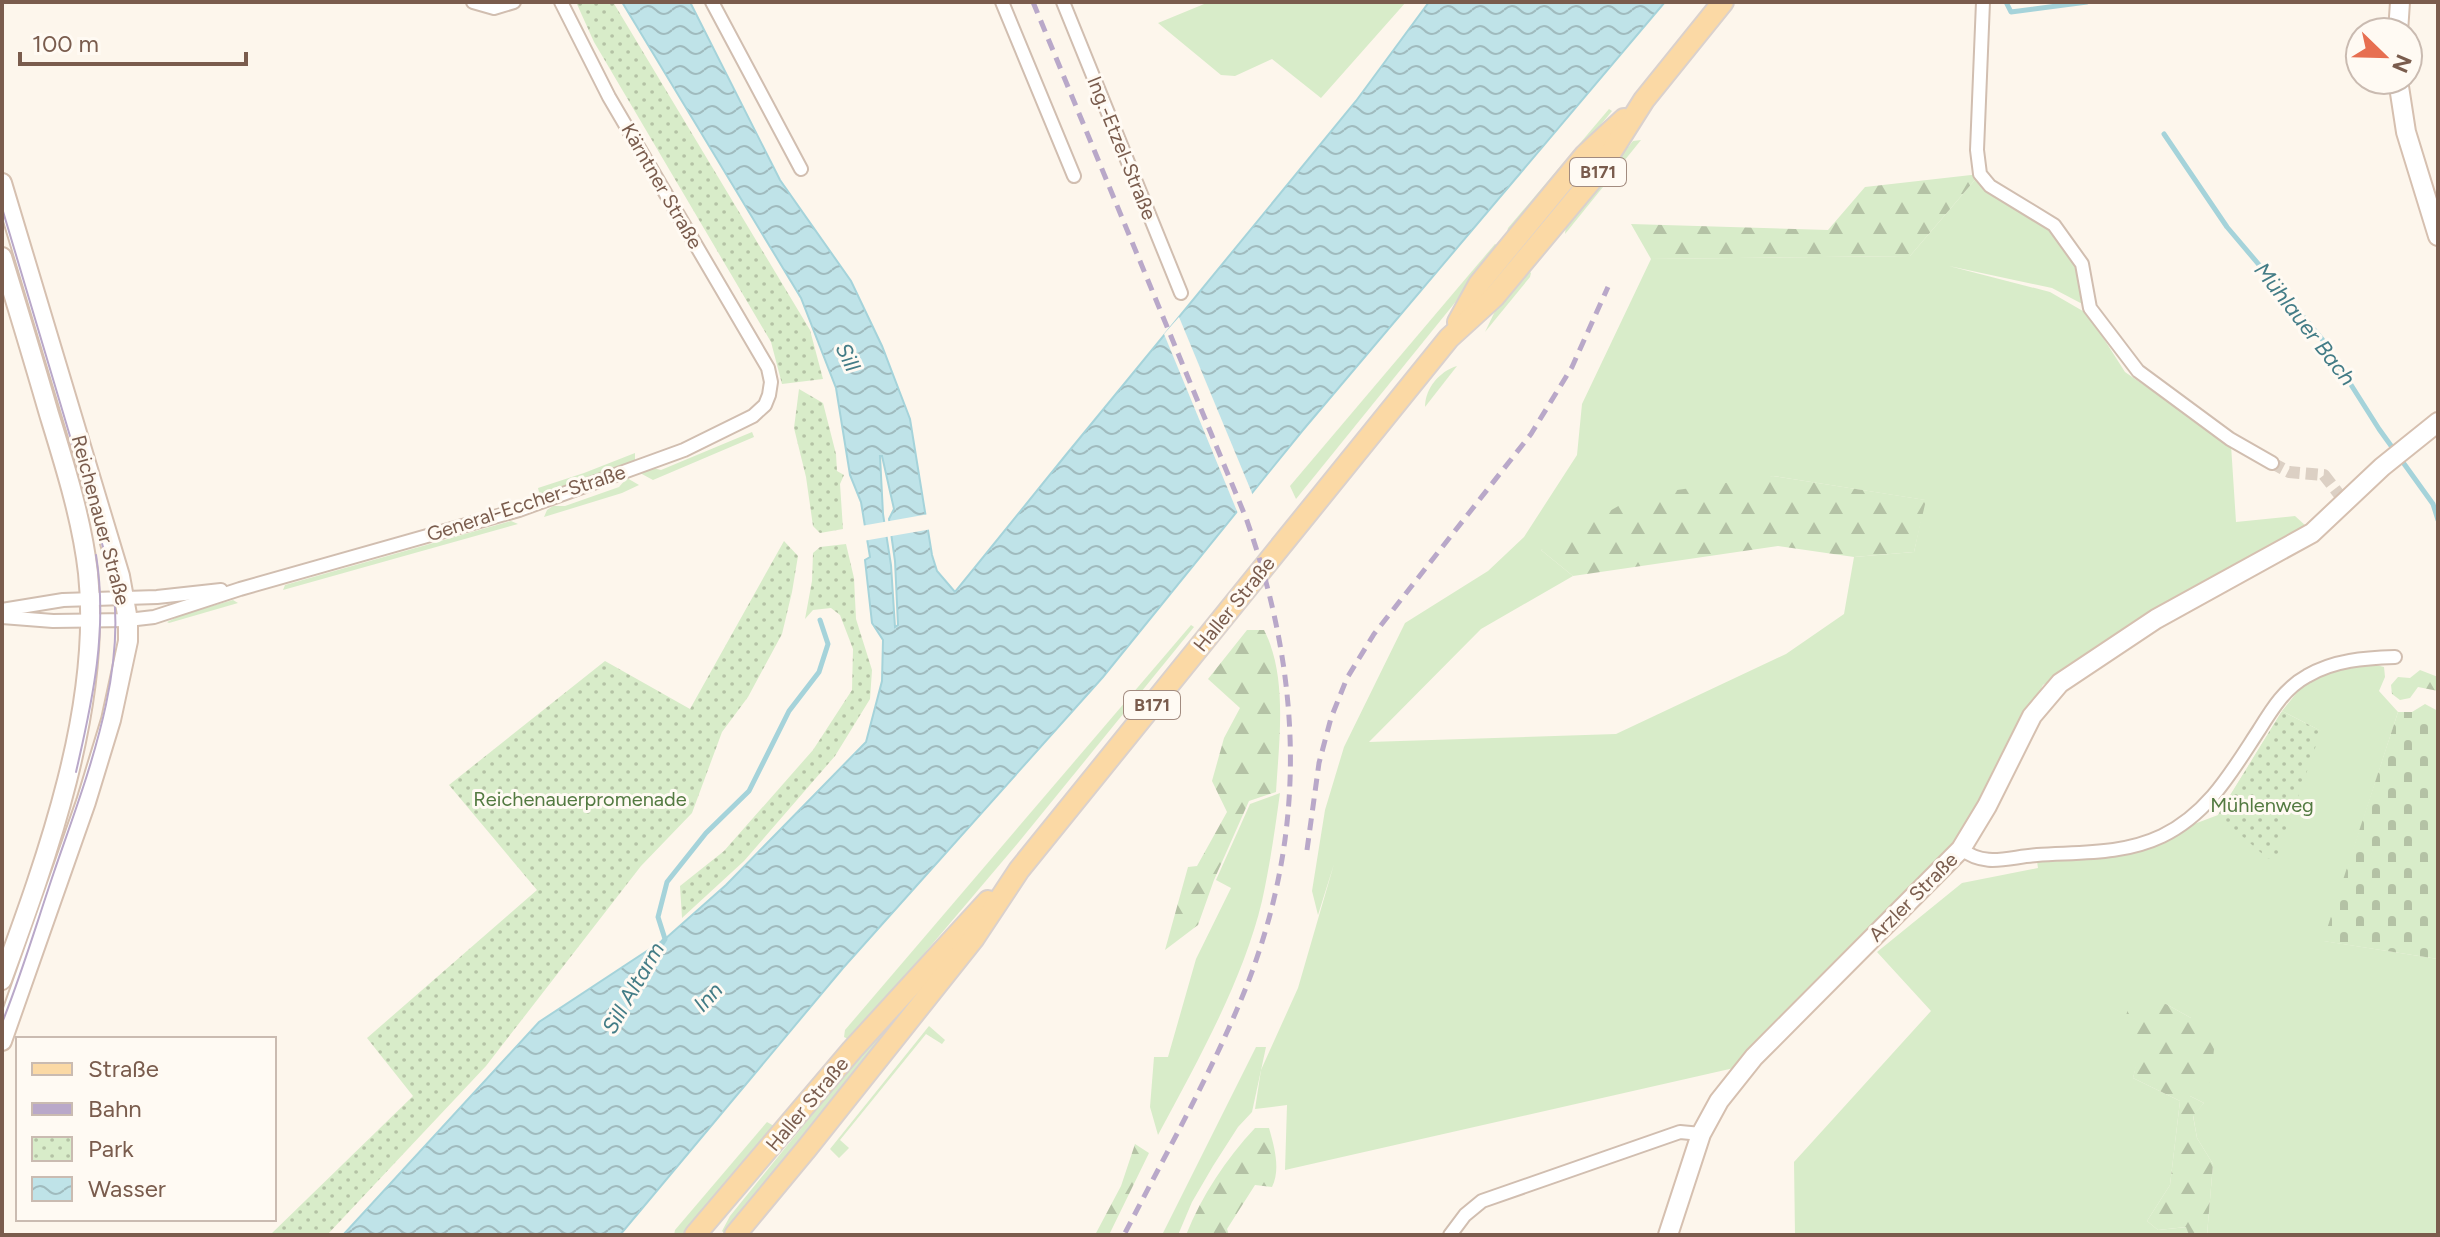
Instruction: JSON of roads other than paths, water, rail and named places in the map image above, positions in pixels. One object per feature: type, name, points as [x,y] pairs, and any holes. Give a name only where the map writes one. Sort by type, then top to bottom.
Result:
[{"type":"main road","name":"Haller Straße","points":[[735,1235],[974,938],[1019,870],[1449,338],[1479,284],[1585,155],[1644,100],[1723,2]]},
{"type":"main road","name":"Haller Straße","points":[[696,1235],[852,1050],[970,918],[1019,870]]},
{"type":"street","points":[[473,2],[494,8],[514,2]]},
{"type":"street","name":"Kärntner Straße","points":[[561,2],[609,97],[768,368]]},
{"type":"street","points":[[712,2],[801,169]]},
{"type":"street","points":[[1002,2],[1074,176]]},
{"type":"street","name":"Ing.-Etzel-Straße","points":[[1063,2],[1181,293]]},
{"type":"street","points":[[1983,2],[1977,150],[1980,174],[1990,186],[2054,225],[2082,264],[2090,308],[2138,371],[2230,439],[2272,463]]},
{"type":"street","points":[[2400,96],[2406,132],[2438,236]]},
{"type":"street","name":"Reichenauer Straße","points":[[2,183],[118,569],[128,620],[126,653],[106,739],[2,1041]]},
{"type":"street","name":"Reichenauer Straße","points":[[2,257],[65,469],[87,564],[90,621],[88,676],[74,749],[47,849],[2,980]]},
{"type":"street","name":"General-Eccher-Straße","points":[[16,613],[53,621],[90,621],[128,620],[171,613],[240,589],[519,510],[684,450],[753,416],[765,405],[771,382],[768,368]]},
{"type":"street","name":"Arzler Straße","points":[[1668,1235],[1701,1134],[1719,1101],[1754,1057],[1961,849],[1987,806],[2032,716],[2060,683],[2156,619],[2312,533],[2382,467],[2438,422]]},
{"type":"street","name":"General-Eccher-Straße","points":[[16,613],[63,600],[184,595],[240,589]]},
{"type":"street","points":[[2,610],[16,613]]},
{"type":"street","points":[[2,617],[16,613]]},
{"type":"street","points":[[1961,849],[1976,858],[1992,860],[2107,852],[2137,846],[2162,836],[2193,816],[2218,793],[2289,688],[2306,676],[2330,666],[2354,660],[2395,657]]},
{"type":"street","points":[[1450,1235],[1465,1215],[1482,1201],[1516,1187],[1579,1169],[1680,1132],[1701,1134]]},
{"type":"water","points":[[622,2],[690,2],[780,180],[851,281],[882,346],[910,419],[932,555],[937,571],[955,592],[1356,101],[1429,2],[1665,2],[1303,430],[1103,677],[843,968],[620,1235],[343,1235],[539,1022],[665,939],[726,885],[866,742],[882,681],[883,640],[872,623],[865,560],[870,557],[861,502],[850,475],[836,388],[801,298]],"holes":[[[882,456],[894,509],[889,519],[895,561],[898,625],[895,627],[891,565],[883,514]]]},
{"type":"waterway","name":"Mühlauer Bach","points":[[2006,2],[2011,12],[2087,2]]},
{"type":"waterway","name":"Mühlauer Bach","points":[[2164,134],[2227,227],[2322,339],[2379,429],[2433,504],[2438,520]]},
{"type":"waterway","name":"Sill Altarm","points":[[661,945],[665,939],[658,917],[667,882],[706,833],[749,791],[789,711],[819,672],[828,644],[820,620]]},
{"type":"tunnel","points":[[2272,463],[2289,472],[2324,475],[2345,502]]},
{"type":"tram line","points":[[2,208],[109,567],[115,604],[115,642],[102,721],[2,1023]]},
{"type":"tram line","points":[[76,772],[97,664],[100,610],[96,555]]},
{"type":"railway","points":[[1033,2],[1246,518],[1265,577],[1287,694],[1290,752],[1288,810],[1280,868],[1267,926],[1247,985],[1219,1049],[1124,1235]]},
{"type":"railway","points":[[1307,850],[1319,763],[1331,718],[1347,678],[1374,634],[1531,434],[1572,367],[1608,287]]},
{"type":"water label","name":"Sill","points":[[848,357]]},
{"type":"water label","name":"Inn","points":[[708,997]]},
{"type":"park label","name":"Reichenauerpromenade","points":[[580,799]]},
{"type":"park label","name":"Mühlenweg","points":[[2262,805]]}]
